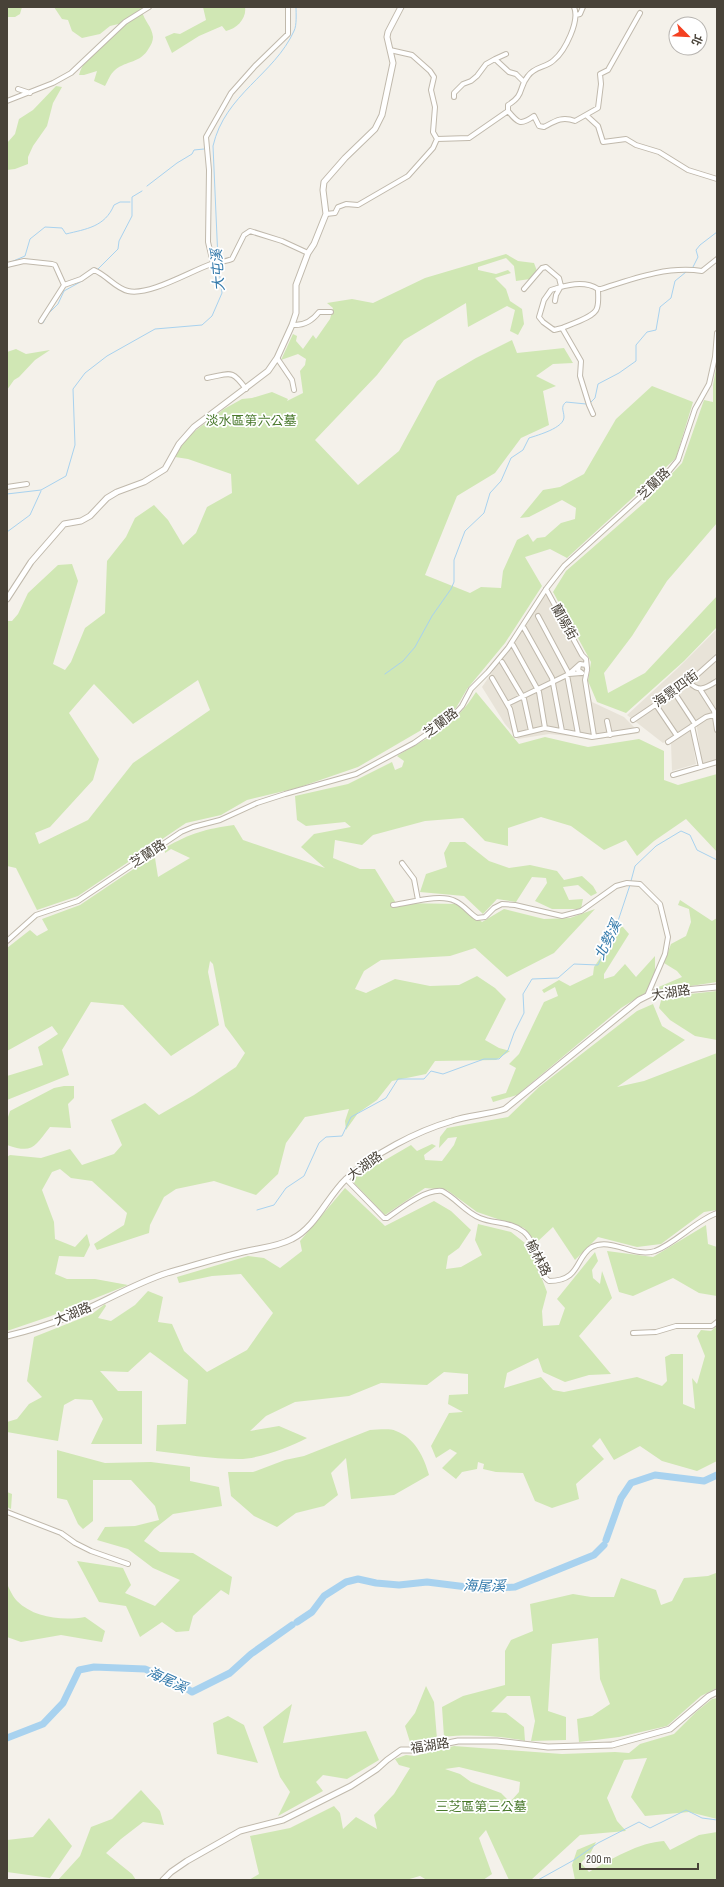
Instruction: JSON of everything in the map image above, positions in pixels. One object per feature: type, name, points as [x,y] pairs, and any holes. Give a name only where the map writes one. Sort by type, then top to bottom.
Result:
[{"type":"street","points":[[7,101],[30,93],[71,73],[125,22],[149,7]]},
{"type":"street","points":[[214,263],[208,242],[209,170],[206,137],[231,93],[255,66],[288,34],[288,7]]},
{"type":"street","points":[[7,599],[31,562],[64,524],[90,516],[108,498],[117,492],[144,482],[165,469],[179,444],[194,427],[246,389],[268,370],[277,358],[296,313],[296,285],[308,253],[314,244],[326,214],[323,190],[324,182],[345,158],[375,129],[382,115],[393,63],[388,32],[401,7]]},
{"type":"street","points":[[574,7],[576,22],[563,49],[554,60],[548,64],[535,68],[524,82],[517,100],[507,107],[508,111],[516,122],[526,121],[534,116],[539,126],[544,127],[559,119],[567,118],[575,120],[598,108],[601,84],[600,74],[608,70],[640,13]]},
{"type":"street","points":[[576,15],[580,14],[583,7]]},
{"type":"street","points":[[390,50],[412,55],[430,71],[434,77],[431,90],[435,107],[433,132],[437,139]]},
{"type":"street","points":[[454,97],[454,93],[463,84],[472,81],[486,64],[506,54]]},
{"type":"street","points":[[495,59],[509,72],[516,74],[524,82]]},
{"type":"street","points":[[18,89],[30,93]]},
{"type":"street","points":[[437,139],[470,138],[508,111]]},
{"type":"street","points":[[586,115],[598,126],[603,142],[626,139],[636,145],[659,152],[688,170],[717,179]]},
{"type":"street","points":[[326,214],[335,213],[338,208],[346,204],[358,205],[408,176],[433,148],[437,139]]},
{"type":"street","points":[[40,321],[64,285],[81,279],[96,271],[108,277],[119,288],[128,291],[144,292],[214,263],[232,259],[244,235],[250,231],[282,241],[308,253]]},
{"type":"street","points":[[598,289],[598,308],[596,312],[589,317],[554,330],[539,317],[548,293],[551,290],[561,286],[582,283],[602,289],[644,275],[685,269],[702,271],[717,260]]},
{"type":"street","points":[[7,265],[24,261],[55,265],[64,285]]},
{"type":"street","points":[[524,289],[544,267],[559,278],[561,286],[556,295],[555,301]]},
{"type":"street","points":[[292,325],[298,326],[311,321],[319,312],[331,312]]},
{"type":"street","points":[[562,328],[581,361],[580,376],[593,414]]},
{"type":"street","name":"芝蘭路","points":[[7,942],[36,915],[78,901],[181,832],[193,827],[220,820],[271,798],[356,774],[414,743],[458,711],[471,689],[488,672],[508,648],[546,589],[564,566],[663,476],[678,460],[695,409],[709,384],[715,357],[717,333]]},
{"type":"street","points":[[277,358],[292,380],[294,390]]},
{"type":"street","points":[[207,378],[232,374],[237,375],[246,389]]},
{"type":"street","points":[[7,487],[27,484]]},
{"type":"street","name":"蘭陽街","points":[[546,589],[586,660],[587,669],[585,680],[594,736]]},
{"type":"street","name":"蘭陽街","points":[[538,616],[568,674],[578,734]]},
{"type":"street","points":[[524,628],[553,681],[562,731]]},
{"type":"street","points":[[513,645],[538,688],[545,728]]},
{"type":"street","name":"蘭陽街","points":[[581,673],[578,670],[582,655]]},
{"type":"street","name":"海景四街","points":[[633,720],[688,682],[717,657]]},
{"type":"street","points":[[502,662],[522,696],[531,731]]},
{"type":"street","points":[[507,704],[568,674],[580,664],[584,664],[587,669],[585,672],[568,674]]},
{"type":"street","points":[[492,678],[510,708],[516,735],[545,728],[594,736],[610,735],[637,730]]},
{"type":"street","points":[[688,682],[700,689],[706,688],[717,681]]},
{"type":"street","points":[[700,689],[716,714],[717,730]]},
{"type":"street","points":[[674,692],[694,725],[701,766]]},
{"type":"street","points":[[656,705],[677,736]]},
{"type":"street","points":[[668,742],[706,717],[716,714]]},
{"type":"street","points":[[607,721],[610,735]]},
{"type":"street","points":[[673,775],[717,762]]},
{"type":"street","points":[[402,863],[414,879],[418,900]]},
{"type":"street","points":[[393,905],[411,903],[418,900],[448,899],[454,900],[477,918],[485,917],[494,908],[502,904],[515,905],[562,916],[581,911],[616,886],[628,883],[640,884],[660,904],[668,937],[665,954],[647,996]]},
{"type":"street","name":"大湖路","points":[[7,1336],[34,1330],[68,1317],[167,1273],[244,1252],[272,1247],[293,1239],[306,1229],[346,1179],[384,1152],[433,1127],[453,1120],[490,1114],[505,1109],[639,1000],[654,994],[717,987]]},
{"type":"street","name":"榆林路","points":[[346,1179],[384,1218],[387,1218],[421,1196],[438,1190],[442,1191],[466,1211],[475,1216],[482,1219],[505,1223],[523,1232],[531,1241],[541,1270],[546,1279],[549,1281],[569,1276],[592,1247],[604,1244],[637,1252],[654,1251],[717,1213]]},
{"type":"street","points":[[633,1333],[656,1332],[676,1326],[712,1326],[717,1322]]},
{"type":"street","points":[[7,1512],[61,1533],[91,1551],[128,1564]]},
{"type":"street","name":"福湖路","points":[[163,1880],[171,1872],[187,1861],[240,1831],[283,1820],[351,1786],[377,1769],[386,1760],[401,1750],[413,1750],[458,1741],[497,1741],[548,1747],[612,1745],[670,1729],[709,1696],[717,1692]]},
{"type":"shaded area","points":[[549,590],[587,660],[587,682],[592,702],[624,717],[640,733],[598,739],[549,734],[518,739],[505,724],[482,687]]},
{"type":"shaded area","points":[[717,629],[717,759],[702,764],[696,721],[663,743],[627,715],[677,669]]},
{"type":"shaded area","points":[[691,729],[696,764],[672,771],[671,743]]},
{"type":"green space","points":[[7,7],[22,7],[20,14],[15,17],[7,17]]},
{"type":"green space","points":[[54,7],[145,7],[142,11],[152,33],[152,43],[142,57],[115,70],[105,86],[94,81],[97,71],[79,75],[82,67],[93,53],[127,22],[110,26],[100,34],[82,38],[72,31],[68,20],[62,19]]},
{"type":"green space","points":[[203,7],[245,7],[245,11],[243,19],[234,28],[226,31],[222,26],[199,36],[172,53],[165,37],[174,33],[180,34],[206,20]]},
{"type":"green space","points":[[56,86],[62,87],[53,103],[47,126],[33,146],[28,157],[28,164],[15,169],[7,170],[7,143],[15,134],[19,119],[33,110]]},
{"type":"green space","name":"淡水區第六公墓","points":[[506,254],[518,261],[534,263],[537,271],[530,279],[516,281],[514,266],[506,258],[478,267],[478,270],[496,274],[508,270],[511,273],[495,278],[506,289],[510,301],[522,309],[524,324],[518,335],[510,331],[515,310],[507,306],[468,327],[466,303],[404,340],[377,375],[315,440],[358,485],[399,451],[437,381],[476,358],[512,340],[517,353],[564,348],[573,363],[553,364],[536,376],[556,386],[543,391],[549,425],[521,438],[495,473],[457,496],[425,575],[470,593],[481,587],[501,588],[503,571],[517,540],[528,534],[533,542],[537,538],[545,537],[561,523],[575,519],[576,508],[562,500],[529,517],[520,518],[543,490],[560,487],[584,474],[616,419],[652,386],[693,402],[676,458],[567,558],[550,549],[525,557],[542,586],[505,643],[467,689],[456,708],[442,718],[358,767],[297,788],[247,800],[221,815],[186,823],[78,896],[37,910],[16,868],[7,866],[7,621],[12,621],[18,614],[28,593],[58,565],[72,564],[78,581],[53,664],[65,670],[71,662],[85,628],[105,613],[107,561],[126,537],[135,518],[154,505],[168,520],[183,545],[196,533],[207,507],[232,493],[231,474],[188,459],[175,457],[191,434],[224,409],[242,399],[252,398],[272,392],[288,399],[287,401],[303,393],[300,371],[305,365],[306,359],[298,354],[281,360],[293,334],[297,336],[296,341],[303,349],[313,335],[316,339],[330,319],[333,308],[327,303],[352,299],[373,303],[425,278]],"holes":[[[198,680],[210,710],[133,763],[88,820],[39,844],[35,833],[50,827],[93,780],[99,759],[69,713],[94,684],[133,724]]]},
{"type":"green space","points":[[16,349],[26,354],[50,350],[35,360],[19,377],[14,380],[7,390],[7,352]]},
{"type":"green space","points":[[717,363],[717,523],[667,581],[632,636],[604,673],[608,693],[645,673],[717,596],[717,627],[684,661],[626,713],[597,702],[588,681],[591,662],[553,592],[566,571],[645,502],[682,463],[704,400],[713,402],[713,385]]},
{"type":"green space","points":[[476,692],[519,744],[545,737],[588,747],[639,739],[664,751],[664,780],[678,785],[717,774],[717,852],[686,819],[654,841],[637,856],[626,840],[604,850],[571,826],[541,817],[508,828],[508,846],[485,841],[463,818],[425,821],[373,835],[362,845],[335,840],[333,858],[360,869],[375,869],[396,903],[462,904],[482,922],[504,909],[544,919],[570,918],[595,909],[554,953],[507,977],[475,948],[450,956],[381,960],[364,971],[355,989],[366,993],[395,979],[430,986],[459,985],[477,976],[495,988],[506,999],[485,1040],[499,1048],[510,1051],[496,1060],[435,1061],[426,1074],[392,1081],[377,1100],[358,1113],[346,1130],[345,1121],[349,1109],[305,1117],[286,1143],[278,1174],[256,1195],[214,1181],[176,1189],[164,1197],[150,1225],[149,1233],[97,1250],[94,1244],[124,1225],[127,1213],[92,1181],[71,1178],[60,1169],[52,1172],[42,1190],[54,1222],[55,1239],[75,1247],[87,1234],[90,1245],[84,1257],[59,1256],[55,1274],[67,1279],[95,1279],[128,1285],[51,1316],[7,1331],[7,1157],[10,1155],[41,1158],[70,1149],[82,1165],[114,1154],[122,1145],[111,1120],[145,1103],[159,1115],[194,1095],[236,1067],[245,1053],[225,1026],[213,964],[210,961],[208,972],[219,1025],[171,1056],[123,1005],[91,1002],[62,1050],[69,1075],[7,1100],[7,1076],[43,1065],[38,1047],[58,1034],[52,1026],[7,1051],[7,948],[30,930],[37,936],[48,930],[42,919],[80,905],[141,864],[155,858],[158,877],[190,858],[171,849],[165,853],[165,848],[190,835],[206,830],[234,825],[243,840],[325,868],[301,847],[314,834],[351,827],[345,822],[306,826],[297,820],[295,796],[348,784],[392,762],[395,770],[402,767],[404,761],[397,756],[431,736],[450,722],[468,704]]},
{"type":"green space","points":[[450,842],[465,842],[489,861],[509,868],[530,865],[557,871],[564,880],[582,876],[593,886],[597,893],[591,896],[578,885],[563,887],[569,900],[583,899],[581,909],[552,909],[535,901],[547,883],[546,878],[532,877],[516,902],[497,899],[483,914],[464,896],[420,892],[426,874],[447,867],[444,853]]},
{"type":"green space","points":[[680,900],[712,921],[717,918],[717,982],[657,991],[654,989],[682,977],[677,971],[664,963],[671,944],[686,936],[691,922],[689,909],[678,905]]},
{"type":"green space","points":[[622,926],[629,934],[604,974],[604,979],[614,976],[625,964],[636,977],[655,956],[655,975],[645,993],[621,1008],[517,1095],[493,1102],[491,1097],[506,1093],[516,1068],[509,1064],[519,1054],[544,1002],[558,996],[555,987],[544,993],[542,990],[559,980],[570,986],[593,975],[594,967]]},
{"type":"green space","points":[[717,991],[717,1040],[695,1036],[670,1020],[659,1008],[662,997]]},
{"type":"green space","points":[[653,1004],[662,1026],[685,1040],[617,1087],[644,1081],[717,1053],[717,1210],[704,1212],[661,1244],[637,1247],[598,1237],[575,1260],[553,1227],[536,1243],[524,1228],[477,1212],[447,1190],[425,1188],[385,1215],[354,1183],[356,1177],[411,1145],[417,1151],[432,1144],[436,1146],[424,1155],[425,1160],[442,1161],[454,1145],[457,1137],[448,1138],[439,1148],[440,1137],[447,1128],[508,1117],[539,1087],[637,1011]]},
{"type":"green space","points":[[74,1086],[74,1098],[68,1104],[71,1128],[50,1127],[36,1144],[28,1149],[16,1148],[7,1145],[7,1120],[10,1111],[54,1088]]},
{"type":"green space","points":[[345,1188],[385,1226],[434,1201],[451,1211],[471,1230],[459,1248],[448,1256],[446,1269],[461,1267],[482,1255],[475,1240],[478,1224],[511,1232],[530,1247],[547,1292],[542,1311],[543,1326],[559,1325],[565,1308],[557,1299],[595,1252],[598,1261],[592,1270],[593,1278],[600,1284],[602,1271],[612,1298],[579,1336],[611,1374],[589,1375],[565,1382],[543,1372],[538,1358],[507,1373],[504,1388],[541,1377],[553,1390],[564,1392],[637,1377],[662,1386],[667,1381],[665,1357],[671,1354],[683,1354],[683,1404],[695,1409],[692,1378],[697,1384],[705,1356],[697,1336],[701,1330],[711,1331],[717,1326],[717,1461],[697,1471],[662,1461],[640,1446],[614,1460],[600,1438],[592,1446],[604,1459],[576,1484],[579,1499],[552,1508],[535,1501],[523,1473],[496,1472],[483,1469],[484,1464],[478,1462],[477,1469],[462,1472],[456,1479],[442,1468],[457,1453],[450,1449],[436,1458],[431,1446],[449,1413],[463,1412],[448,1404],[449,1395],[468,1394],[468,1374],[444,1372],[427,1385],[381,1383],[349,1396],[295,1402],[266,1416],[250,1431],[279,1426],[307,1438],[265,1455],[229,1459],[156,1451],[157,1425],[186,1424],[188,1380],[150,1352],[128,1372],[100,1371],[118,1391],[142,1391],[142,1444],[91,1444],[103,1419],[92,1400],[75,1399],[64,1405],[58,1441],[7,1432],[7,1422],[17,1419],[29,1404],[42,1397],[27,1381],[34,1337],[92,1314],[105,1304],[106,1306],[98,1318],[111,1321],[135,1305],[148,1291],[163,1297],[158,1322],[172,1324],[184,1351],[207,1372],[247,1350],[273,1313],[241,1274],[212,1276],[179,1283],[177,1277],[248,1256],[264,1258],[280,1268],[302,1251],[300,1241]]},
{"type":"green space","points":[[706,1225],[708,1244],[717,1247],[717,1296],[699,1293],[673,1278],[633,1296],[619,1292],[607,1251],[653,1257]]},
{"type":"green space","points":[[387,1429],[403,1434],[418,1449],[429,1475],[394,1495],[351,1499],[346,1458],[331,1473],[338,1495],[324,1506],[296,1513],[277,1527],[254,1516],[231,1496],[228,1472],[253,1472],[285,1460],[304,1456],[370,1430]]},
{"type":"green space","points":[[57,1450],[105,1463],[151,1462],[190,1467],[190,1481],[219,1487],[222,1506],[173,1514],[154,1529],[144,1541],[160,1552],[193,1553],[232,1577],[229,1595],[221,1590],[193,1616],[189,1631],[176,1632],[162,1622],[140,1637],[126,1606],[99,1602],[77,1561],[123,1568],[131,1585],[125,1593],[155,1606],[180,1580],[153,1568],[128,1549],[97,1540],[105,1527],[135,1526],[159,1520],[155,1506],[131,1480],[93,1480],[93,1521],[83,1529],[78,1524],[67,1500],[57,1498]]},
{"type":"green space","points":[[7,1492],[12,1494],[11,1509],[7,1507]]},
{"type":"green space","points":[[716,1573],[717,1688],[701,1696],[667,1726],[619,1737],[579,1742],[577,1719],[592,1716],[610,1704],[600,1679],[598,1638],[552,1644],[548,1711],[566,1717],[566,1740],[531,1741],[535,1721],[530,1696],[507,1696],[491,1712],[506,1713],[524,1727],[525,1741],[485,1736],[444,1737],[442,1707],[463,1696],[505,1685],[505,1651],[511,1640],[533,1631],[530,1604],[573,1594],[591,1597],[614,1597],[621,1578],[656,1590],[661,1605],[672,1601],[684,1578],[708,1576]]},
{"type":"green space","points":[[7,1584],[17,1601],[24,1607],[40,1615],[67,1619],[85,1617],[105,1631],[102,1642],[61,1635],[21,1642],[7,1637]]},
{"type":"green space","points":[[426,1686],[434,1702],[437,1739],[410,1742],[405,1726],[415,1713]]},
{"type":"green space","name":"三芝區第三公墓","points":[[717,1698],[717,1819],[689,1812],[645,1816],[631,1797],[647,1758],[624,1760],[607,1798],[617,1821],[626,1831],[580,1835],[531,1880],[509,1880],[486,1830],[479,1838],[492,1874],[483,1880],[427,1880],[420,1876],[406,1880],[249,1880],[259,1874],[250,1836],[290,1828],[334,1806],[340,1813],[343,1829],[356,1817],[377,1829],[374,1815],[394,1794],[410,1768],[399,1765],[395,1759],[406,1755],[415,1756],[454,1746],[562,1754],[615,1752],[629,1753],[640,1744],[674,1734],[696,1712],[712,1699]],"holes":[[[459,1767],[520,1782],[519,1792],[510,1802],[501,1793],[471,1782],[460,1774],[445,1769]]]},
{"type":"green space","points":[[292,1704],[283,1743],[366,1731],[379,1760],[347,1779],[323,1775],[316,1782],[323,1791],[278,1816],[290,1792],[280,1777],[263,1727]]},
{"type":"green space","points":[[228,1716],[244,1725],[258,1763],[217,1754],[213,1723]]},
{"type":"green space","points":[[141,1790],[160,1811],[164,1825],[143,1822],[106,1853],[132,1874],[136,1880],[58,1880],[80,1856],[91,1827],[112,1819]]},
{"type":"green space","points":[[49,1818],[72,1846],[50,1878],[7,1872],[7,1840],[33,1837]]},
{"type":"green space","points":[[717,1832],[717,1880],[575,1880],[572,1865],[577,1850],[596,1842],[591,1852],[581,1863],[589,1872],[635,1848],[664,1841],[670,1850],[699,1835]]},
{"type":"waterway","name":"大屯溪","points":[[218,260],[213,146],[219,128],[228,112],[239,98],[275,60],[294,31],[296,7]]},
{"type":"waterway","points":[[147,186],[177,163],[192,154],[194,150],[204,149]]},
{"type":"waterway","points":[[97,270],[118,249],[119,241],[132,216],[132,197],[142,191]]},
{"type":"waterway","points":[[11,262],[25,256],[30,239],[45,227],[62,228],[66,234],[88,228],[100,223],[106,218],[114,205],[120,202],[130,202]]},
{"type":"waterway","points":[[693,267],[698,257],[696,250],[717,232]]},
{"type":"waterway","name":"大屯溪","points":[[7,494],[41,490],[66,476],[75,445],[73,389],[85,373],[107,356],[155,329],[202,325],[212,316],[222,293],[218,263]]},
{"type":"waterway","points":[[86,278],[95,272]]},
{"type":"waterway","points":[[591,402],[595,398],[598,384],[619,373],[636,361],[636,345],[647,332],[656,330],[660,307],[671,298],[675,281],[686,272]]},
{"type":"waterway","points":[[43,323],[48,314],[58,304],[64,291],[82,281]]},
{"type":"waterway","points":[[385,674],[403,661],[415,647],[432,616],[451,589],[454,582],[454,560],[465,531],[484,513],[490,493],[501,481],[511,458],[523,450],[529,438],[555,428],[563,421],[563,407],[566,402],[586,404]]},
{"type":"waterway","points":[[7,532],[30,515],[41,491]]},
{"type":"waterway","name":"北勢溪","points":[[631,881],[635,866],[656,846],[681,831],[690,835],[697,850],[717,860]]},
{"type":"waterway","name":"北勢溪","points":[[257,1210],[274,1205],[286,1188],[304,1176],[319,1143],[326,1137],[342,1136],[351,1117],[386,1098],[398,1079],[424,1079],[431,1071],[443,1074],[484,1059],[499,1059],[508,1050],[514,1033],[524,1013],[523,994],[532,979],[558,978],[574,964],[598,965],[616,927],[630,885]]},
{"type":"waterway","name":"海尾溪","points":[[606,1540],[621,1498],[631,1483],[655,1475],[704,1481],[717,1475]]},
{"type":"waterway","name":"海尾溪","points":[[297,1622],[312,1612],[324,1596],[346,1582],[358,1579],[376,1583],[399,1585],[427,1582],[483,1589],[515,1587],[594,1555],[604,1545]]},
{"type":"waterway","name":"海尾溪","points":[[7,1738],[43,1724],[63,1703],[79,1670],[94,1667],[145,1669],[180,1684],[192,1692],[230,1673],[251,1654],[292,1625]]},
{"type":"waterway","points":[[538,1880],[574,1860],[598,1843],[639,1822],[650,1828],[686,1810],[702,1818],[717,1820]]}]
